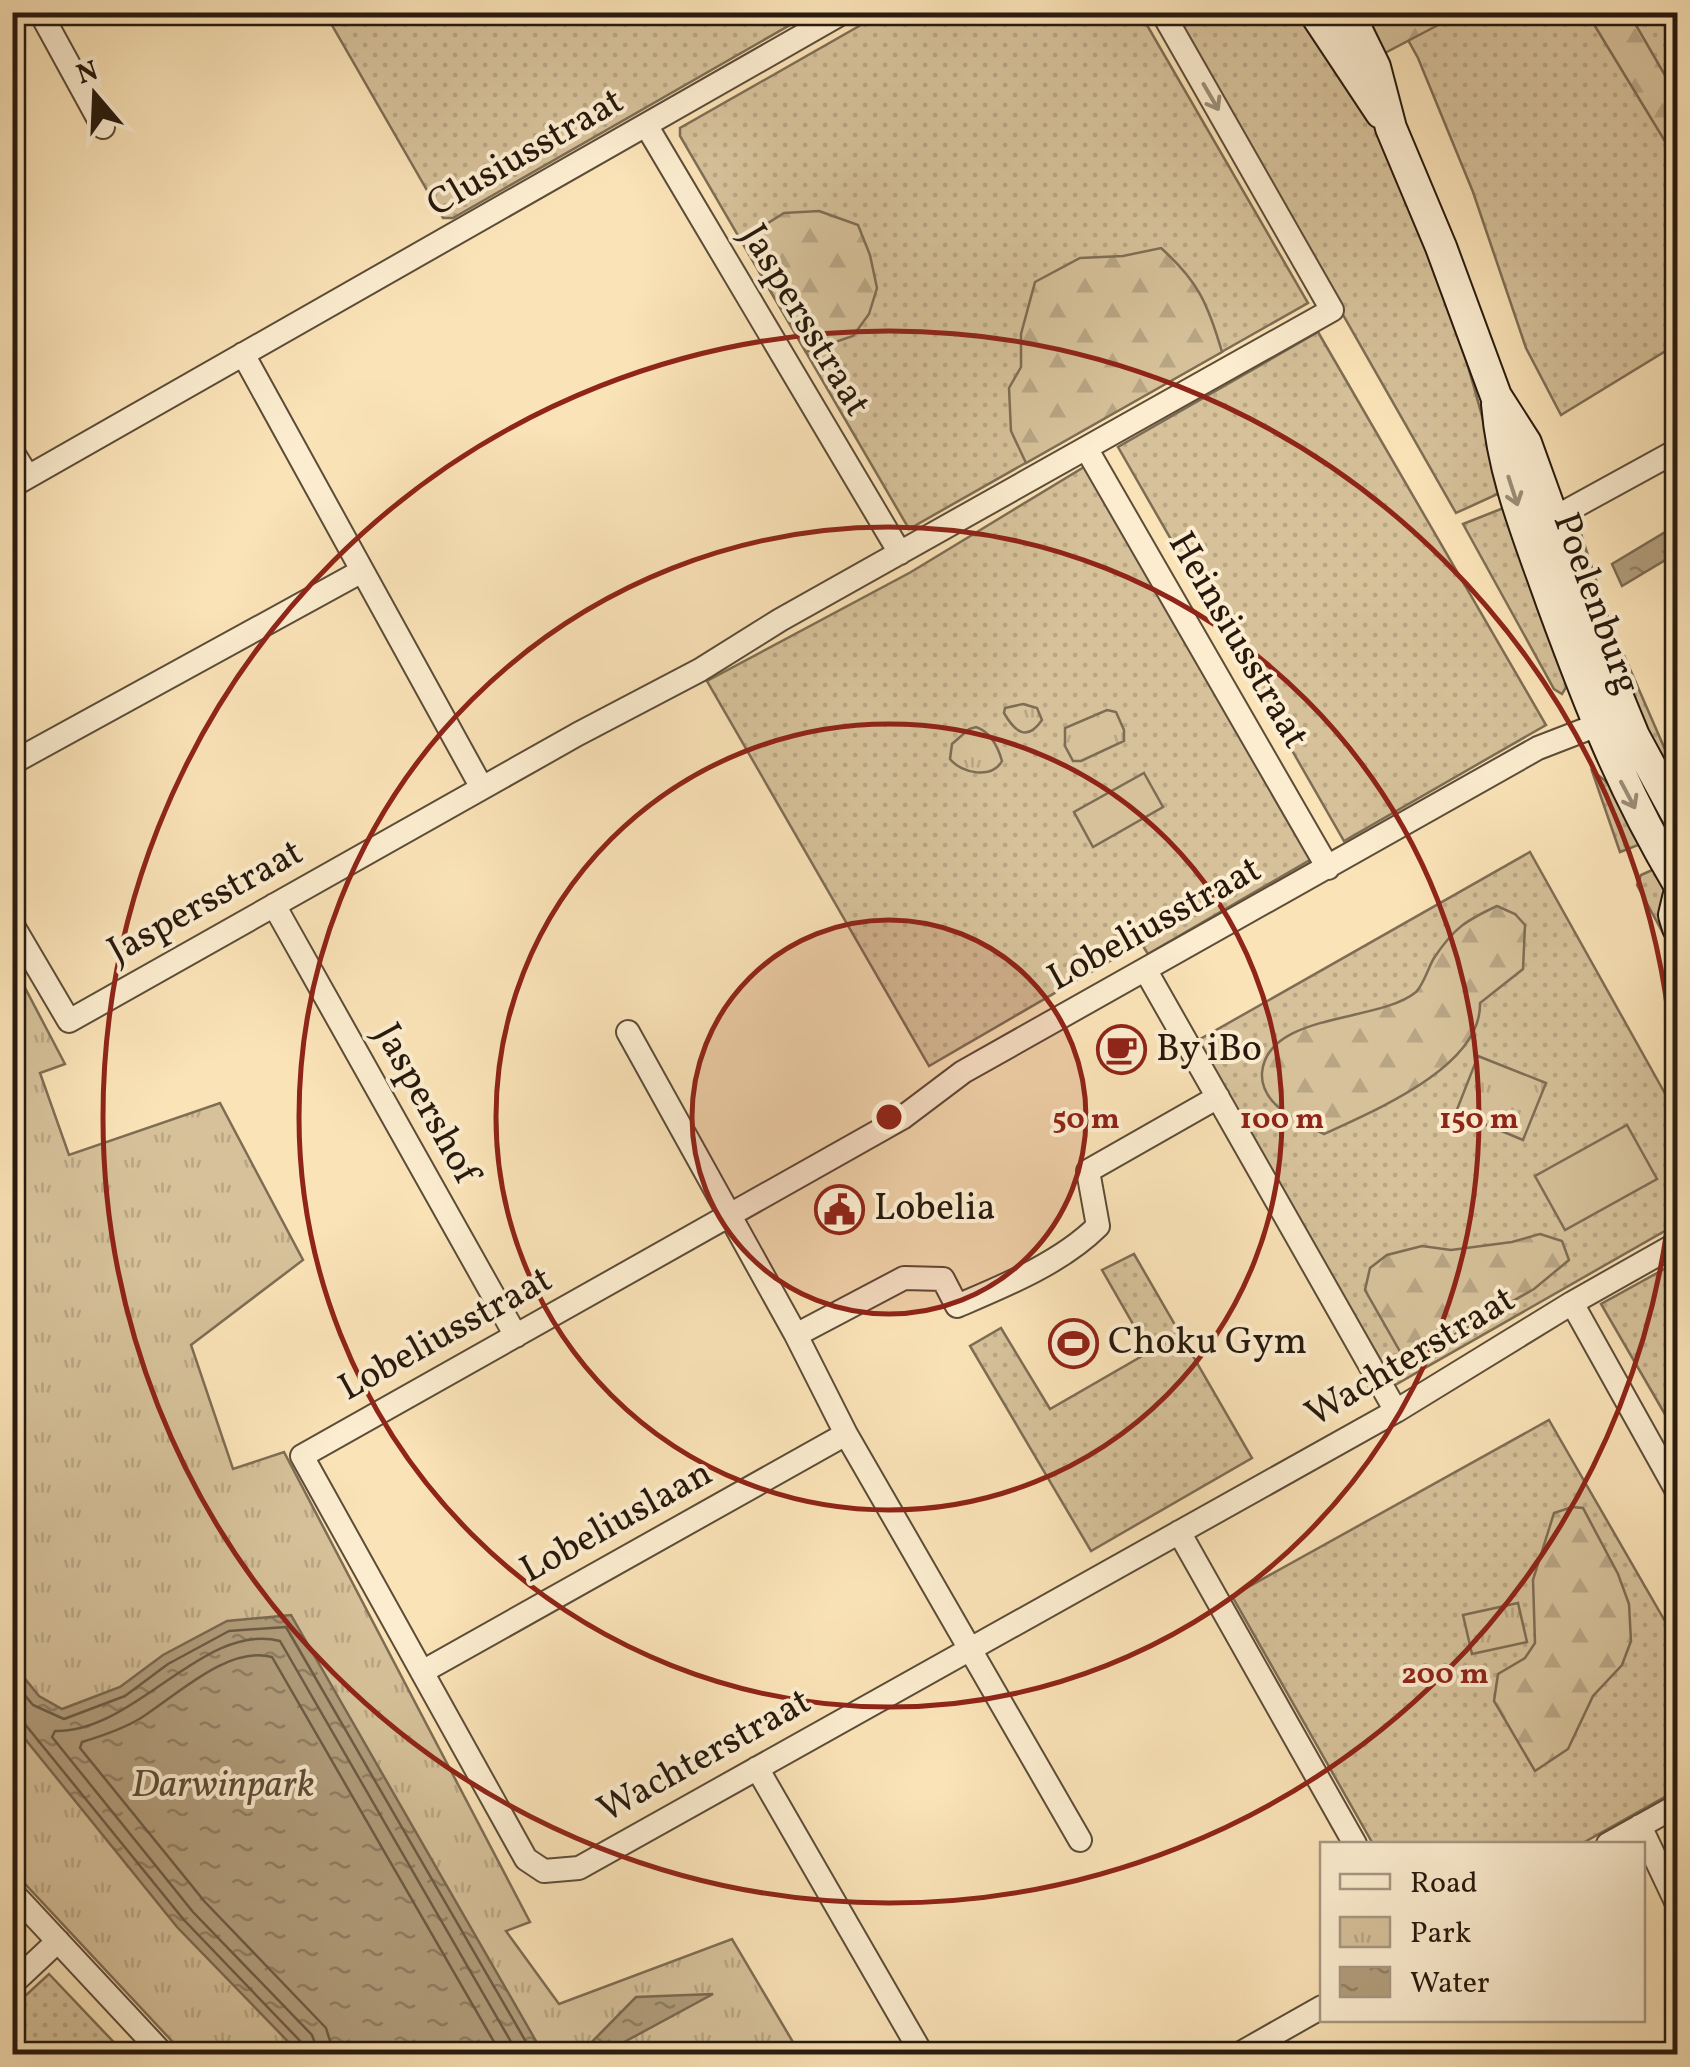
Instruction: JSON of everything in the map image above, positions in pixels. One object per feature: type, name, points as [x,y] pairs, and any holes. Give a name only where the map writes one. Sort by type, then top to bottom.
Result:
[{"type":"street","points":[[40,12],[102,126]]},
{"type":"street","name":"Clusiusstraat","points":[[20,482],[844,12]]},
{"type":"street","name":"Jaspersstraat","points":[[12,924],[69,1021],[700,670],[1332,310],[1162,12]]},
{"type":"street","name":"Poelenburg","points":[[1314,12],[1392,128]]},
{"type":"street","name":"Poelenburg","points":[[1348,12],[1374,66],[1392,128],[1496,396],[1501,453],[1540,525],[1610,720],[1619,778],[1678,883]]},
{"type":"street","name":"Jaspersstraat","points":[[646,125],[900,553]]},
{"type":"street","points":[[243,354],[482,788]]},
{"type":"street","name":"Heinsiusstraat","points":[[1086,448],[1328,868]]},
{"type":"street","points":[[1540,525],[1678,450]]},
{"type":"street","points":[[12,451],[20,482]]},
{"type":"street","points":[[12,762],[362,571]]},
{"type":"street","name":"Poelenburg","points":[[1610,720],[1678,818]]},
{"type":"street","name":"Lobeliusstraat","points":[[422,1672],[302,1456],[902,1118],[963,1072],[1538,748],[1610,720]]},
{"type":"street","points":[[1678,898],[1674,916],[1678,928]]},
{"type":"street","name":"Jaspershof","points":[[274,906],[516,1336]]},
{"type":"street","points":[[1146,970],[1396,1410]]},
{"type":"street","points":[[628,1032],[796,1334],[846,1434],[1080,1840]]},
{"type":"street","points":[[796,1334],[904,1278],[942,1279],[957,1306],[1004,1286],[1084,1240],[1098,1226],[1088,1170],[1218,1097]]},
{"type":"street","name":"Wachterstraat","points":[[422,1672],[526,1859],[544,1871],[579,1868],[1396,1410],[1678,1244]]},
{"type":"street","points":[[1572,1303],[1678,1493]]},
{"type":"street","name":"Lobeliuslaan","points":[[422,1672],[846,1434]]},
{"type":"street","points":[[1179,1532],[1354,1842]]},
{"type":"street","points":[[757,1768],[922,2054]]},
{"type":"street","points":[[1612,1842],[1678,1805]]},
{"type":"street","points":[[1640,1826],[1678,1906]]},
{"type":"street","points":[[12,1892],[163,2054]]},
{"type":"street","points":[[12,1984],[58,1941]]},
{"type":"street","points":[[1238,2054],[1320,2008]]},
{"type":"green space","points":[[325,13],[811,13],[453,218],[443,218]]},
{"type":"green space","points":[[882,13],[1140,13],[1308,303],[909,529],[680,136],[680,128]]},
{"type":"green space","points":[[1171,13],[1307,13],[1377,131],[1417,218],[1464,354],[1502,492],[1456,513]]},
{"type":"green space","points":[[1379,13],[1461,13],[1381,55],[1364,21]]},
{"type":"green space","points":[[1393,13],[1677,13],[1677,344],[1561,415],[1526,348],[1473,192],[1418,58]]},
{"type":"green space","points":[[1587,13],[1629,13],[1677,96],[1677,161]]},
{"type":"green space","points":[[819,211],[858,225],[877,288],[869,314],[853,336],[806,352],[741,240],[784,213]]},
{"type":"green space","points":[[1161,248],[1200,294],[1222,352],[1026,463],[1011,431],[1009,388],[1021,367],[1021,334],[1035,282],[1080,258],[1123,256]]},
{"type":"green space","points":[[1318,332],[1546,725],[1344,841],[1118,447]]},
{"type":"green space","points":[[1089,464],[1315,857],[1148,954],[1141,943],[929,1066],[707,681],[911,572]]},
{"type":"green space","points":[[1506,507],[1568,684],[1562,694],[1554,689],[1463,524]]},
{"type":"green space","points":[[1579,528],[1610,623],[1677,777],[1677,795],[1654,748],[1573,546]]},
{"type":"green space","points":[[1023,704],[1037,708],[1042,720],[1026,732],[1012,725],[1004,713],[1005,708]]},
{"type":"green space","points":[[1107,710],[1116,712],[1124,741],[1073,761],[1065,746],[1065,728]]},
{"type":"green space","points":[[976,727],[990,736],[1002,761],[984,772],[969,771],[950,759],[952,744]]},
{"type":"green space","points":[[1592,771],[1616,793],[1646,842],[1620,852]]},
{"type":"green space","points":[[1144,773],[1163,807],[1093,847],[1074,812]]},
{"type":"green space","points":[[1530,852],[1677,1115],[1677,1224],[1395,1385],[1195,1042]]},
{"type":"green space","points":[[1659,867],[1677,959],[1637,885],[1641,875]]},
{"type":"green space","points":[[1497,906],[1515,914],[1525,925],[1523,969],[1480,1003],[1476,1026],[1444,1067],[1395,1099],[1324,1134],[1274,1103],[1263,1084],[1262,1073],[1269,1053],[1283,1039],[1327,1021],[1399,1002],[1416,992],[1454,932]]},
{"type":"green space","name":"Darwinpark","points":[[12,963],[65,1064],[40,1073],[69,1155],[220,1103],[303,1260],[191,1345],[233,1469],[284,1452],[530,1922],[506,1931],[559,2004],[732,1939],[800,2054],[184,2054],[13,1871]]},
{"type":"green space","points":[[1478,1056],[1546,1083],[1523,1140],[1456,1112]]},
{"type":"green space","points":[[1627,1125],[1657,1179],[1565,1230],[1535,1176]]},
{"type":"green space","points":[[1540,1234],[1562,1241],[1569,1260],[1534,1289],[1406,1362],[1365,1290],[1370,1268],[1387,1255],[1422,1246],[1451,1250]]},
{"type":"green space","points":[[1134,1254],[1252,1458],[1091,1551],[970,1346],[1001,1328],[1050,1409],[1149,1352],[1102,1270]]},
{"type":"green space","points":[[1677,1262],[1677,1435],[1601,1304]]},
{"type":"green space","points":[[1549,1420],[1677,1642],[1677,1790],[1585,1842],[1372,1842],[1232,1596]]},
{"type":"green space","points":[[1583,1508],[1618,1574],[1629,1604],[1631,1641],[1622,1665],[1593,1696],[1568,1749],[1535,1771],[1494,1701],[1498,1674],[1525,1658],[1535,1643],[1533,1580],[1554,1513]]},
{"type":"green space","points":[[1518,1603],[1527,1642],[1472,1654],[1463,1615]]},
{"type":"green space","points":[[49,1974],[125,2054],[13,2054],[13,2007]]},
{"type":"water","points":[[1677,525],[1677,553],[1622,586],[1612,564]]},
{"type":"water","points":[[291,1615],[540,2048],[549,2054],[300,2054],[177,1927],[13,1724],[13,1664],[39,1696],[62,1709],[120,1687],[163,1655],[227,1621]]},
{"type":"water","points":[[713,1994],[602,2054],[580,2054],[636,1997]]},
{"type":"place","name":"By iBo","points":[[1121,1050]]},
{"type":"place","name":"Lobelia","points":[[839,1209]]},
{"type":"place","name":"Choku Gym","points":[[1073,1343]]}]
